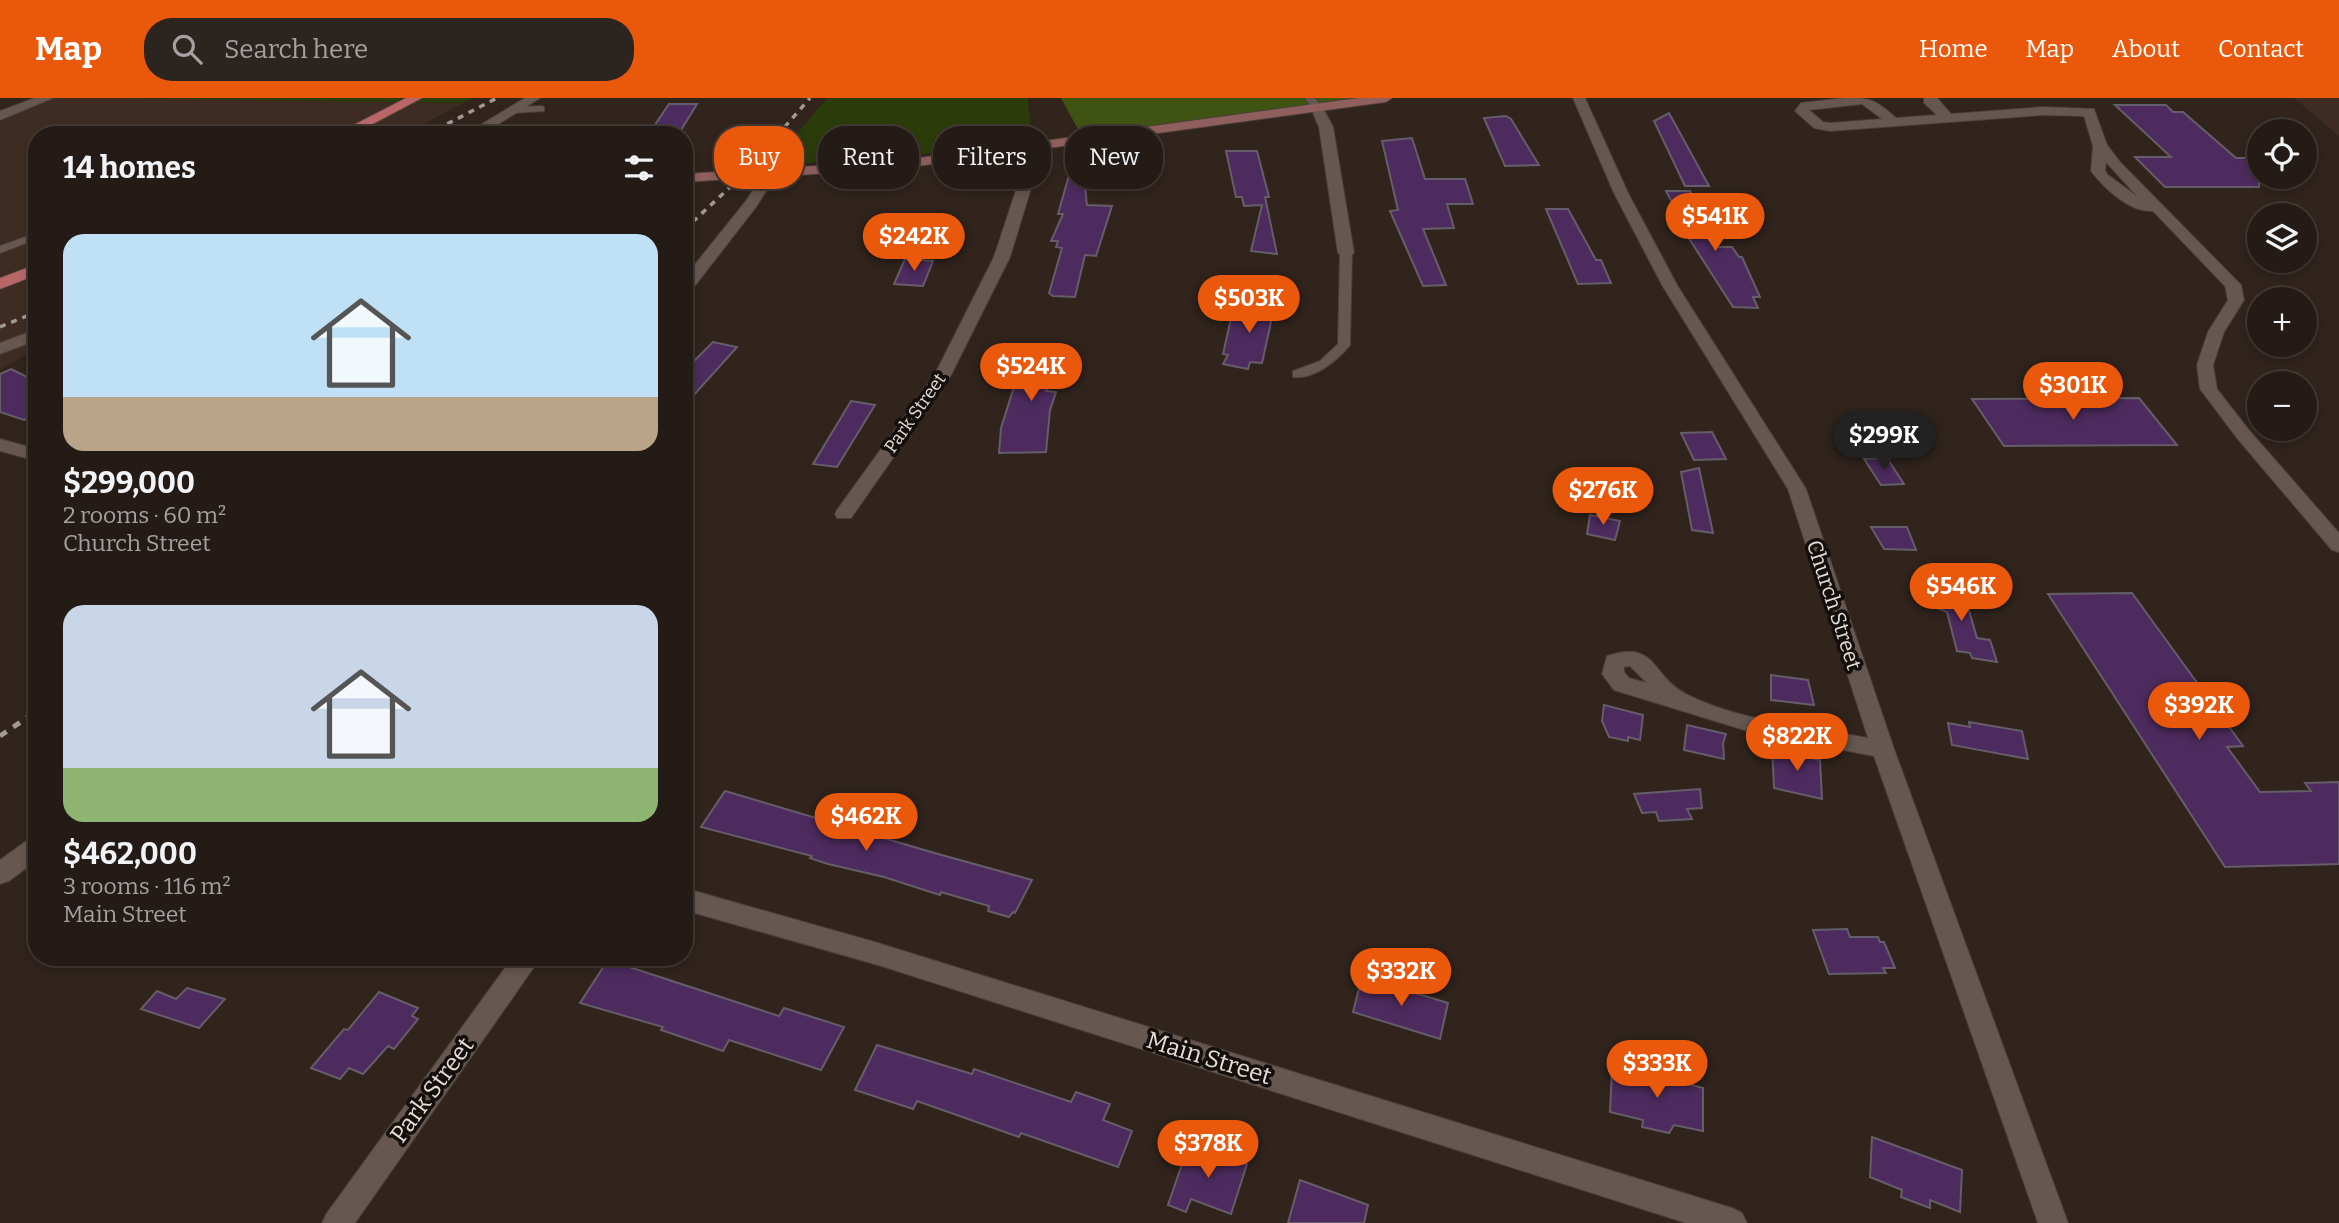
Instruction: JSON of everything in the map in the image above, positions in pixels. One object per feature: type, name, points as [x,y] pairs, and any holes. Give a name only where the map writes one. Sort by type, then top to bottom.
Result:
[{"type":"main road","points":[[359,126],[416,98]]},
{"type":"main road","points":[[0,284],[28,273]]},
{"type":"street","points":[[0,116],[47,98]]},
{"type":"street","points":[[1051,145],[1314,103],[1385,98]]},
{"type":"street","name":"Church Street","points":[[1579,98],[1631,214],[1664,275],[1706,347],[1777,450],[1797,489],[1883,749],[2053,1223]]},
{"type":"street","points":[[1931,98],[1929,100],[1948,118]]},
{"type":"street","points":[[2002,98],[2017,113]]},
{"type":"street","points":[[2064,98],[2070,105],[2091,105]]},
{"type":"street","points":[[1893,122],[1873,104],[1863,100],[1806,106],[1802,111],[1819,125],[1830,127],[2017,113],[2091,105]]},
{"type":"street","points":[[1314,103],[1326,127],[1346,253]]},
{"type":"street","points":[[2091,105],[2100,146],[2115,165],[2233,285],[2236,300],[2216,332],[2205,365],[2209,389],[2243,434],[2339,545]]},
{"type":"street","points":[[486,126],[513,110],[535,106]]},
{"type":"street","points":[[804,172],[933,161]]},
{"type":"street","points":[[693,178],[714,177]]},
{"type":"street","points":[[693,276],[762,189]]},
{"type":"street","name":"Park Street","points":[[844,514],[943,374],[1002,257],[1024,189]]},
{"type":"street","points":[[0,349],[28,338]]},
{"type":"street","points":[[0,445],[28,453]]},
{"type":"street","points":[[1676,700],[1736,720],[1883,749]]},
{"type":"street","points":[[0,874],[28,853]]},
{"type":"street","name":"Main Street","points":[[693,902],[878,954],[1732,1223]]},
{"type":"street","name":"Park Street","points":[[337,1223],[522,966]]},
{"type":"lane","points":[[535,106],[548,121]]},
{"type":"lane","points":[[0,250],[25,240]]},
{"type":"lane","points":[[1297,374],[1324,364],[1344,345],[1346,253]]},
{"type":"shaded area","points":[[40,98],[463,103],[420,126],[28,126],[28,353],[0,370],[0,113]]},
{"type":"shaded area","points":[[2294,98],[2339,98],[2339,136]]},
{"type":"green space","points":[[126,98],[472,98],[463,103]]},
{"type":"green space","points":[[827,98],[1028,98],[1030,126],[933,126],[933,153],[919,154],[919,126],[818,126],[818,162],[804,163],[804,126]]},
{"type":"green space","points":[[1061,98],[1376,98],[1163,130],[1163,126],[1076,126]]},
{"type":"building","points":[[669,104],[697,104],[684,126],[654,126]]},
{"type":"building","points":[[2115,105],[2166,105],[2173,112],[2183,112],[2236,158],[2247,158],[2247,187],[2165,187],[2135,157],[2171,157]]},
{"type":"building","points":[[1669,113],[1709,186],[1685,186],[1654,121]]},
{"type":"building","points":[[1506,116],[1511,119],[1539,165],[1505,166],[1484,118]]},
{"type":"building","points":[[1412,138],[1425,179],[1465,179],[1473,204],[1447,204],[1454,228],[1423,229],[1446,285],[1423,286],[1390,211],[1398,210],[1382,141]]},
{"type":"building","points":[[1226,151],[1257,151],[1269,197],[1265,197],[1277,254],[1251,251],[1262,205],[1244,206],[1242,197],[1236,197]]},
{"type":"building","points":[[1065,189],[1085,189],[1087,205],[1112,206],[1096,256],[1085,255],[1075,297],[1053,296],[1049,293],[1062,248],[1056,247],[1058,241],[1051,241],[1063,214],[1058,214]]},
{"type":"building","points":[[1666,191],[1690,191],[1718,247],[1732,247],[1739,257],[1742,257],[1760,297],[1753,297],[1758,308],[1733,307],[1672,212],[1677,212]]},
{"type":"building","points":[[1546,209],[1568,209],[1596,260],[1601,260],[1611,283],[1578,284]]},
{"type":"building","points":[[905,259],[933,261],[923,286],[894,284]]},
{"type":"building","points":[[1245,301],[1275,304],[1262,363],[1250,362],[1248,369],[1223,364],[1228,355],[1223,354],[1231,318],[1240,320]]},
{"type":"building","points":[[713,342],[737,347],[693,396],[693,362]]},
{"type":"building","points":[[1031,344],[1060,348],[1056,357],[1064,358],[1046,391],[1056,392],[1050,410],[1046,452],[999,453],[1001,428],[1020,368]]},
{"type":"building","points":[[11,369],[28,378],[28,418],[24,420],[0,412],[0,374]]},
{"type":"building","points":[[2139,398],[2177,445],[2004,446],[1972,399]]},
{"type":"building","points":[[851,401],[875,405],[837,467],[813,464]]},
{"type":"building","points":[[1712,432],[1726,459],[1694,460],[1681,433]]},
{"type":"building","points":[[1887,458],[1904,484],[1881,485],[1864,459]]},
{"type":"building","points":[[1699,468],[1713,533],[1692,530],[1681,472]]},
{"type":"building","points":[[1590,515],[1620,521],[1615,540],[1587,534]]},
{"type":"building","points":[[1871,527],[1907,527],[1916,550],[1884,549]]},
{"type":"building","points":[[1926,586],[1964,593],[1977,638],[1990,640],[1997,662],[1972,658],[1970,653],[1957,651],[1947,612],[1931,606]]},
{"type":"building","points":[[2132,593],[2243,746],[2227,747],[2260,792],[2311,791],[2305,783],[2339,782],[2339,864],[2225,867],[2048,594]]},
{"type":"building","points":[[1771,675],[1808,680],[1814,705],[1771,700]]},
{"type":"building","points":[[1604,705],[1643,715],[1640,740],[1628,737],[1628,741],[1609,737],[1602,721]]},
{"type":"building","points":[[1969,722],[2022,731],[2028,759],[1952,745],[1948,723],[1970,727]]},
{"type":"building","points":[[1687,725],[1726,734],[1723,743],[1724,759],[1684,750]]},
{"type":"building","points":[[1772,746],[1814,755],[1814,759],[1820,760],[1822,799],[1774,788]]},
{"type":"building","points":[[1700,789],[1702,808],[1687,809],[1692,819],[1659,821],[1656,812],[1642,813],[1634,794]]},
{"type":"building","points":[[725,791],[1032,880],[1015,913],[1009,917],[988,911],[989,906],[941,892],[940,895],[884,877],[828,864],[810,858],[812,856],[701,827]]},
{"type":"building","points":[[1847,929],[1850,937],[1878,937],[1880,942],[1884,942],[1895,968],[1883,968],[1886,973],[1829,974],[1813,930]]},
{"type":"building","points":[[604,966],[626,966],[779,1016],[784,1008],[844,1027],[821,1070],[729,1040],[723,1051],[661,1030],[663,1027],[580,1003]]},
{"type":"building","points":[[1362,977],[1448,1003],[1440,1039],[1353,1012]]},
{"type":"building","points":[[187,988],[225,999],[199,1028],[141,1009],[157,991],[176,999]]},
{"type":"building","points":[[379,992],[418,1008],[412,1016],[418,1019],[394,1049],[388,1046],[363,1074],[349,1068],[340,1079],[311,1068],[344,1029],[348,1030]]},
{"type":"building","points":[[877,1045],[972,1074],[974,1069],[1071,1102],[1076,1092],[1110,1104],[1103,1120],[1132,1131],[1118,1167],[1021,1133],[1019,1137],[917,1101],[913,1109],[855,1090]]},
{"type":"building","points":[[1642,1067],[1673,1074],[1673,1080],[1703,1088],[1703,1131],[1674,1125],[1669,1133],[1642,1127],[1643,1120],[1610,1112],[1612,1068],[1641,1073]]},
{"type":"building","points":[[1872,1137],[1962,1170],[1960,1212],[1930,1200],[1930,1208],[1901,1197],[1902,1190],[1870,1177]]},
{"type":"building","points":[[1189,1144],[1247,1164],[1231,1214],[1191,1199],[1186,1212],[1168,1205]]},
{"type":"building","points":[[1300,1180],[1368,1205],[1364,1223],[1288,1223]]},
{"type":"railway","points":[[443,126],[497,98]]},
{"type":"railway","points":[[693,222],[742,176],[810,98]]},
{"type":"railway","points":[[0,327],[28,316]]},
{"type":"railway","points":[[0,736],[28,717]]}]
